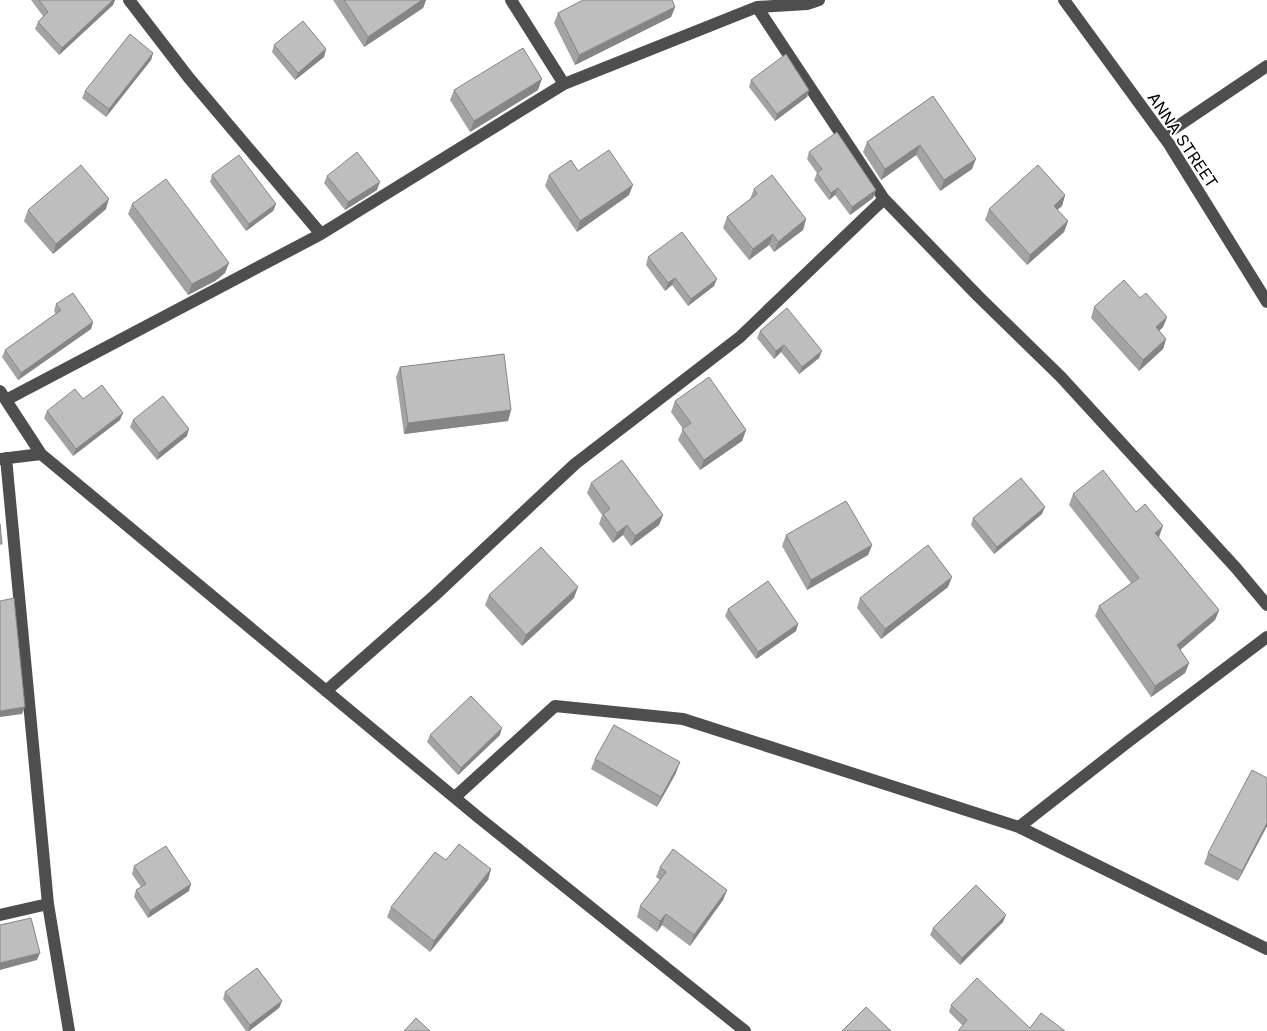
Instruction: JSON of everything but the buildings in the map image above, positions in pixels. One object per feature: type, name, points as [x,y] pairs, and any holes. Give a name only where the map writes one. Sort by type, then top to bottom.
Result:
[{"type":"street","points":[[129,0],[189,78],[321,234]]},
{"type":"street","points":[[511,0],[564,84]]},
{"type":"street","points":[[745,1031],[455,797],[41,454],[3,396],[321,234],[564,84],[757,7],[806,4],[820,0]]},
{"type":"street","name":"ANNA STREET","points":[[1064,0],[1163,136],[1267,302]]},
{"type":"street","points":[[757,7],[884,199],[978,296],[1061,377],[1236,568],[1267,605]]},
{"type":"street","points":[[1163,136],[1267,66]]},
{"type":"street","points":[[326,691],[434,596],[575,464],[740,337],[884,199]]},
{"type":"street","points":[[41,454],[3,458],[48,904],[69,1031]]},
{"type":"street","points":[[1019,827],[1267,636]]},
{"type":"street","points":[[455,797],[555,706],[683,720],[1019,827],[1267,949]]},
{"type":"street","points":[[0,915],[48,904]]}]
